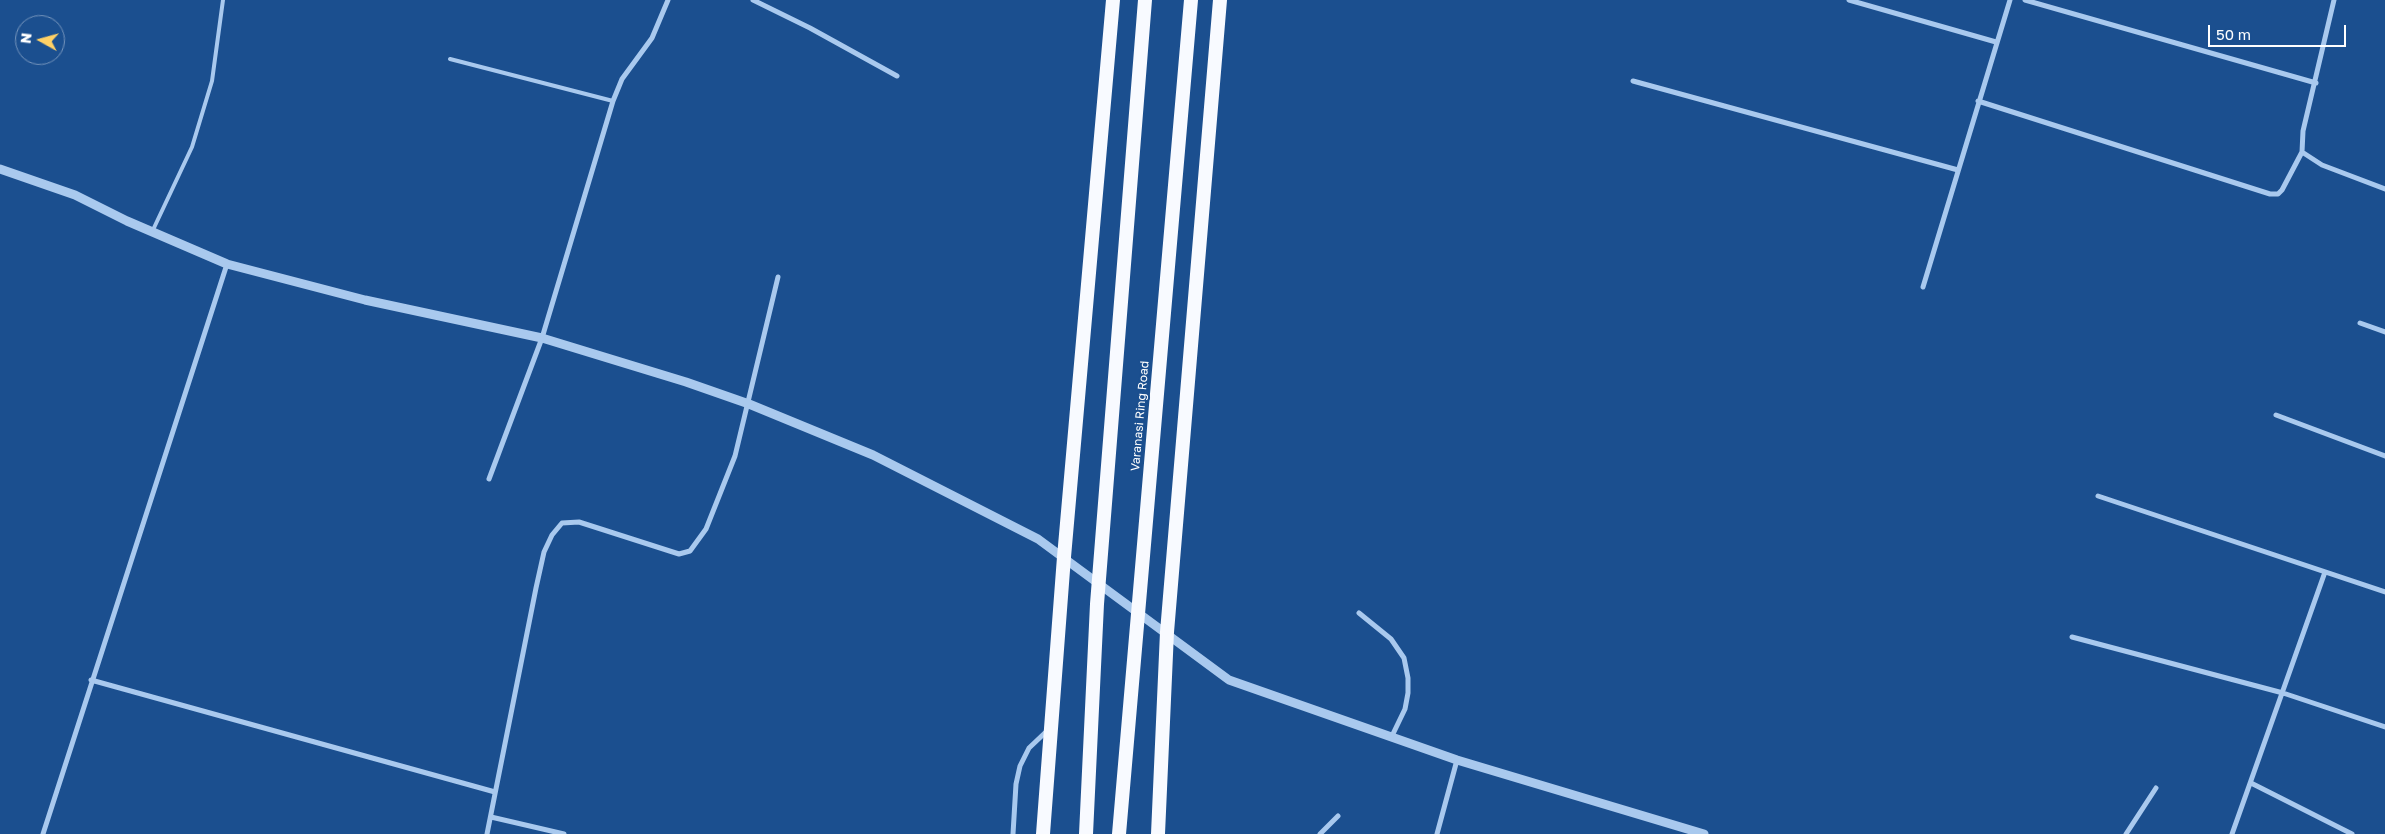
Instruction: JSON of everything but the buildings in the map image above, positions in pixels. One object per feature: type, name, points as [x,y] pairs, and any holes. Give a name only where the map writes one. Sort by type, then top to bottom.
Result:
[{"type":"highway","points":[[1043,834],[1064,557],[1113,0]]},
{"type":"highway","points":[[1086,834],[1097,604],[1146,0]]},
{"type":"highway","name":"Varanasi Ring Road","points":[[1119,834],[1191,0]]},
{"type":"highway","points":[[1158,834],[1167,632],[1220,0]]},
{"type":"street","points":[[489,479],[542,338],[613,101],[622,79],[652,38],[668,0]]},
{"type":"street","points":[[753,0],[810,28],[897,76]]},
{"type":"street","points":[[1849,0],[1996,42]]},
{"type":"street","points":[[1923,287],[2010,0]]},
{"type":"street","points":[[2025,0],[2316,83]]},
{"type":"street","points":[[1978,101],[2270,194],[2278,194],[2302,152],[2303,131],[2316,83],[2334,0]]},
{"type":"street","points":[[1634,81],[1958,170]]},
{"type":"street","points":[[2302,152],[2322,165],[2385,189]]},
{"type":"street","points":[[0,169],[75,195],[152,232],[227,264],[365,300],[542,338],[686,382],[749,404],[873,455],[1038,539],[1167,632],[1229,680],[1457,760],[1704,834]]},
{"type":"street","points":[[43,834],[91,680],[227,264]]},
{"type":"street","points":[[487,834],[542,561],[552,535],[562,523],[579,522],[679,554],[690,551],[706,528],[728,474],[749,404],[778,277]]},
{"type":"street","points":[[2360,323],[2385,332]]},
{"type":"street","points":[[2276,415],[2385,456]]},
{"type":"street","points":[[2098,496],[2385,592]]},
{"type":"street","points":[[2232,834],[2325,572]]},
{"type":"street","points":[[1359,613],[1391,639],[1404,658],[1408,678],[1408,693],[1405,709],[1391,738]]},
{"type":"street","points":[[2072,637],[2282,693],[2385,727]]},
{"type":"street","points":[[91,680],[495,792]]},
{"type":"street","points":[[1014,834],[1016,784],[1020,766],[1029,748],[1050,728]]},
{"type":"street","points":[[1437,834],[1457,760]]},
{"type":"street","points":[[2251,782],[2350,834]]},
{"type":"street","points":[[2126,834],[2156,788]]},
{"type":"street","points":[[1320,834],[1338,816]]},
{"type":"street","points":[[490,817],[564,834]]},
{"type":"lane","points":[[152,232],[192,147],[212,81],[223,0]]},
{"type":"lane","points":[[450,59],[613,101]]}]
